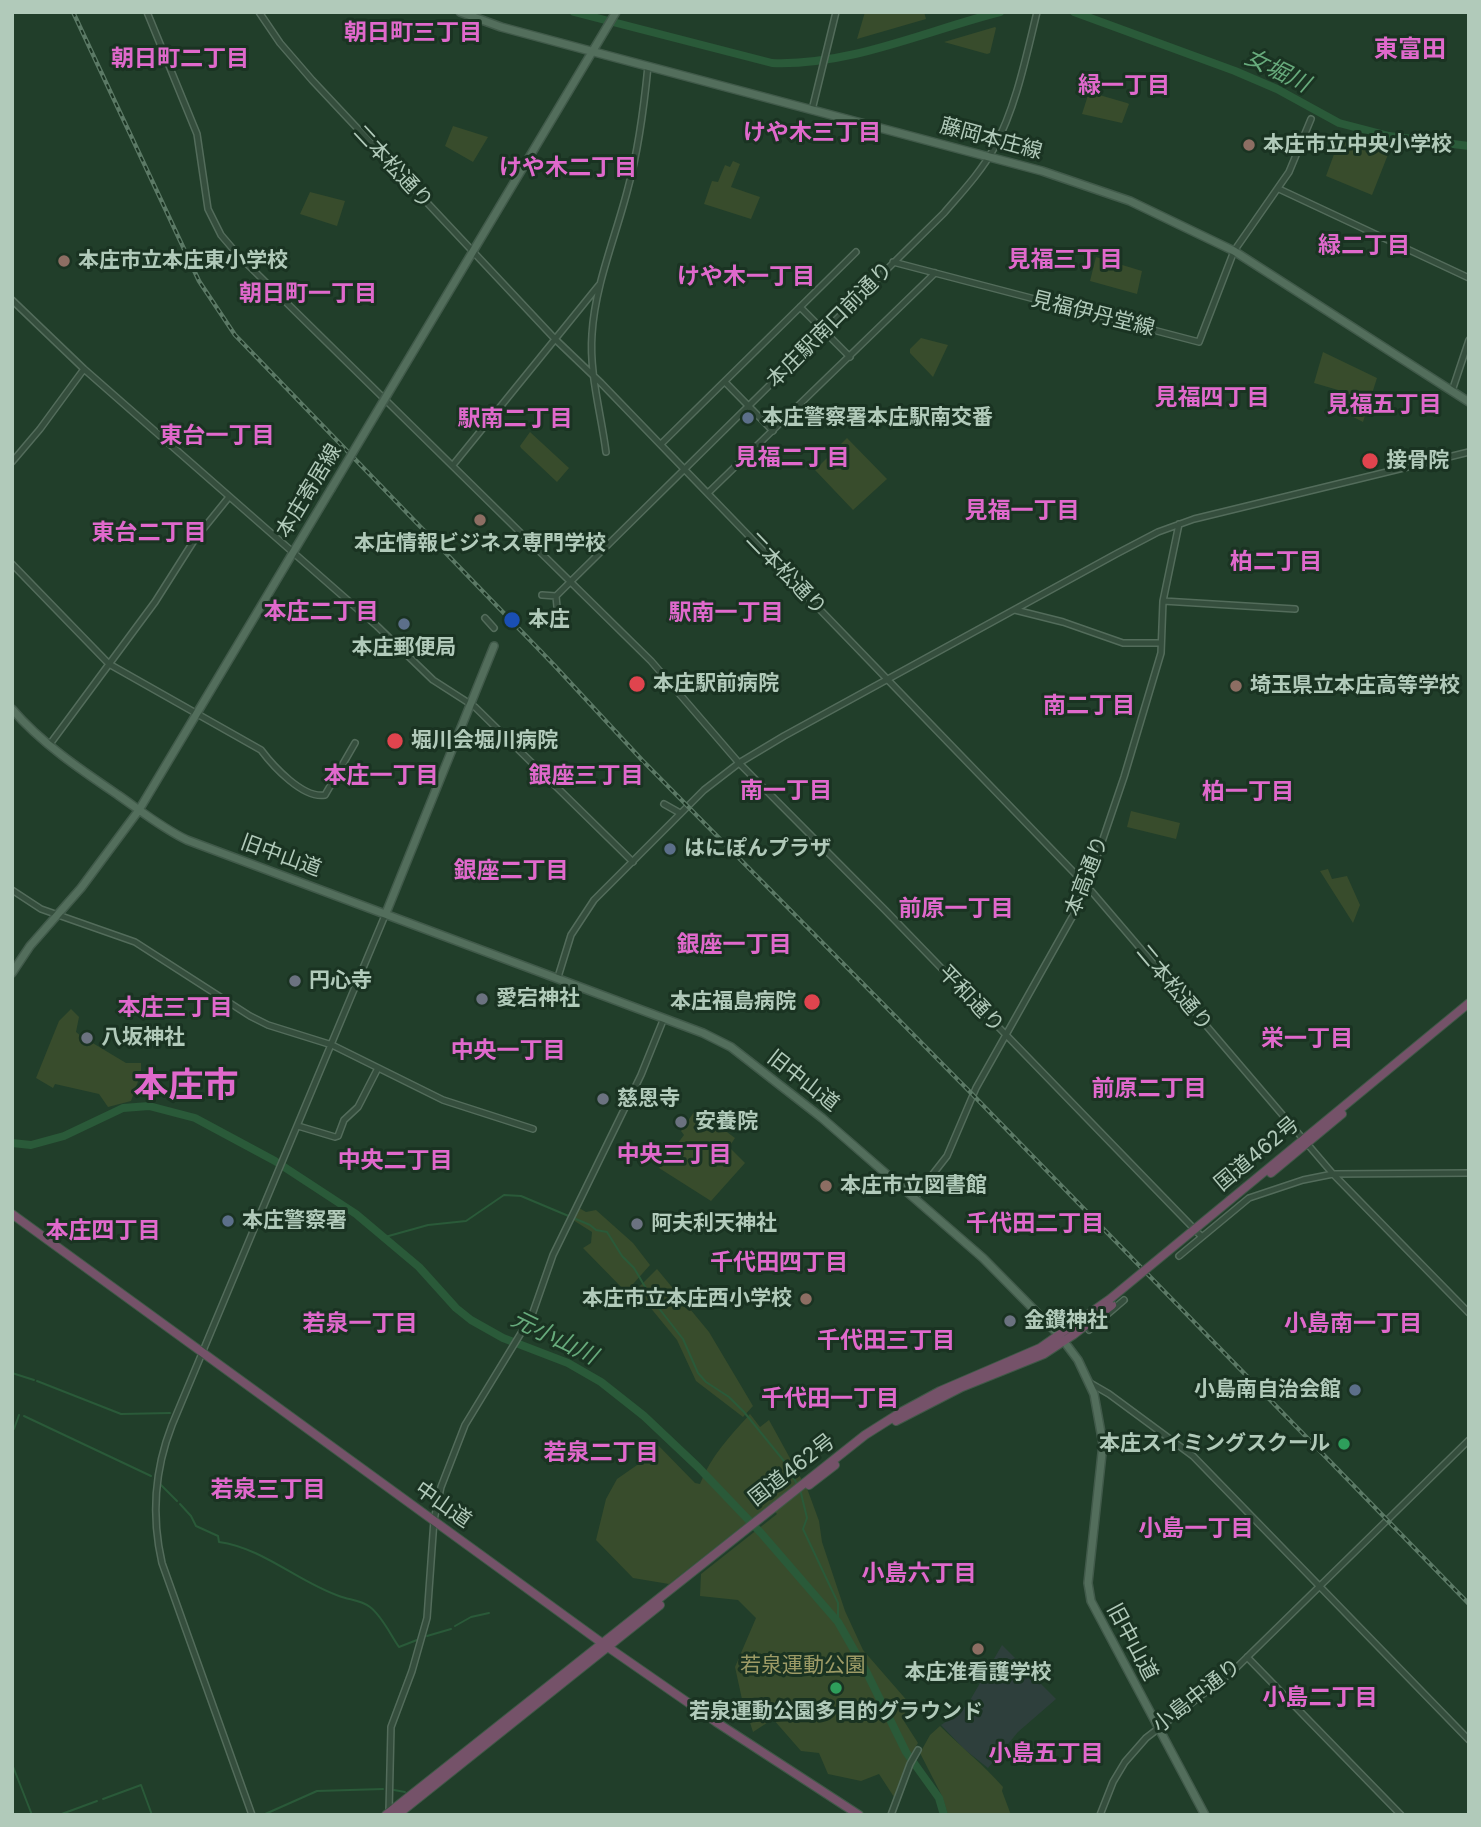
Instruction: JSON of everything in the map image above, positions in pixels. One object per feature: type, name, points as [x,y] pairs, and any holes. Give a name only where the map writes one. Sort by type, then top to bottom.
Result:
[{"type":"highway","name":"国道462号","points":[[390,1814],[790,1497],[893,1422],[962,1387],[1022,1364],[1112,1301],[1469,1003]]},
{"type":"highway","name":"国道462号","points":[[1305,1141],[1469,1010]]},
{"type":"highway","name":"中山道","points":[[12,1214],[605,1645],[716,1722],[859,1815]]},
{"type":"main road","name":"藤岡本庄線","points":[[460,12],[501,27],[989,157],[1110,193],[1167,217],[1234,251],[1469,402]]},
{"type":"main road","name":"本庄寄居線","points":[[12,973],[30,946],[58,915],[139,810],[615,12]]},
{"type":"main road","points":[[386,913],[470,704],[497,648]]},
{"type":"main road","name":"旧中山道","points":[[12,709],[50,744],[158,824],[187,840],[558,977],[703,1033],[731,1047],[822,1118],[983,1258],[1062,1338],[1074,1353],[1090,1383],[1100,1421],[1102,1450],[1088,1591],[1096,1612],[1205,1815]]},
{"type":"street","name":"平和通り","points":[[147,12],[197,134],[208,209],[221,235],[239,256],[651,660],[738,763],[1202,1237]]},
{"type":"street","name":"二本松通り","points":[[258,12],[312,80],[472,252],[1087,886],[1333,1174],[1469,1313]]},
{"type":"street","points":[[812,110],[836,12]]},
{"type":"street","name":"本庄駅南口前通り","points":[[556,596],[944,213],[972,181],[989,157],[1011,107],[1036,15]]},
{"type":"street","points":[[606,452],[592,334],[601,283],[635,161],[648,66]]},
{"type":"street","points":[[1234,251],[1279,190],[1311,119]]},
{"type":"street","points":[[1279,190],[1469,278]]},
{"type":"street","name":"見福伊丹堂線","points":[[893,262],[1199,342],[1234,251]]},
{"type":"street","points":[[661,444],[856,252]]},
{"type":"street","points":[[708,493],[935,273]]},
{"type":"street","points":[[453,465],[601,283]]},
{"type":"street","points":[[12,300],[83,369],[377,626],[433,680],[470,704],[633,862]]},
{"type":"street","points":[[800,307],[849,357]]},
{"type":"street","points":[[1452,391],[1469,340]]},
{"type":"street","points":[[12,462],[40,429],[83,369]]},
{"type":"street","points":[[725,382],[773,431]]},
{"type":"street","points":[[558,977],[575,926],[589,906],[677,816],[738,763],[1144,539],[1180,524],[1469,453]]},
{"type":"street","points":[[50,744],[155,602],[195,538],[229,497]]},
{"type":"street","name":"本高通り","points":[[915,1197],[947,1156],[976,1088],[1087,886],[1141,723],[1161,653],[1163,601],[1180,524]]},
{"type":"street","points":[[12,564],[109,664],[261,750],[277,771],[290,781],[321,797],[325,795],[355,743]]},
{"type":"street","points":[[542,596],[556,596],[557,607]]},
{"type":"street","points":[[1163,601],[1295,609]]},
{"type":"street","points":[[1014,610],[1063,622],[1123,643],[1161,643]]},
{"type":"street","points":[[485,618],[494,628]]},
{"type":"street","points":[[664,804],[677,816]]},
{"type":"street","points":[[12,890],[29,903],[135,942],[268,1025],[332,1045],[443,1100],[533,1129]]},
{"type":"street","points":[[252,1815],[164,1570],[155,1526],[156,1482],[164,1448],[386,913]]},
{"type":"street","points":[[390,1814],[391,1727],[412,1671],[427,1618],[434,1520],[441,1487],[465,1424],[532,1315],[553,1255],[641,1074],[664,1018]]},
{"type":"street","points":[[298,1126],[337,1137],[346,1116],[358,1107],[378,1068]]},
{"type":"street","points":[[1180,1256],[1249,1198],[1303,1180],[1333,1174],[1469,1173]]},
{"type":"street","points":[[1089,1330],[1124,1300]]},
{"type":"street","points":[[1090,1383],[1109,1394],[1193,1457],[1469,1740]]},
{"type":"street","points":[[1247,1657],[1469,1440]]},
{"type":"street","name":"小島中通り","points":[[1100,1815],[1107,1795],[1125,1762],[1158,1726],[1219,1682],[1247,1657],[1401,1815]]},
{"type":"street","points":[[891,1815],[918,1750]]},
{"type":"shaded area","points":[[1002,1645],[1056,1699],[1018,1732],[988,1768],[964,1749],[941,1725],[959,1713],[969,1702]]},
{"type":"green space","points":[[865,12],[924,12],[926,19],[857,39]]},
{"type":"green space","points":[[995,27],[990,53],[987,54],[944,42]]},
{"type":"green space","points":[[1089,92],[1129,104],[1122,123],[1082,114]]},
{"type":"green space","points":[[453,126],[488,137],[473,162],[445,146]]},
{"type":"green space","points":[[1340,138],[1389,152],[1372,195],[1326,176]]},
{"type":"green space","points":[[733,161],[740,164],[731,187],[760,197],[751,219],[704,204],[712,181],[718,182],[725,165],[730,167]]},
{"type":"green space","points":[[310,192],[345,201],[337,226],[300,214]]},
{"type":"green space","points":[[1096,257],[1142,271],[1137,294],[1090,281]]},
{"type":"green space","points":[[921,338],[948,345],[933,377],[910,353],[910,349]]},
{"type":"green space","points":[[1323,352],[1377,378],[1363,422],[1334,407],[1338,390],[1314,383]]},
{"type":"green space","points":[[530,432],[569,468],[557,482],[521,448]]},
{"type":"green space","points":[[847,438],[887,479],[853,510],[815,470]]},
{"type":"green space","points":[[1131,811],[1180,823],[1176,839],[1127,827]]},
{"type":"green space","points":[[1328,869],[1332,879],[1347,876],[1360,905],[1353,923],[1320,871]]},
{"type":"green space","points":[[71,1009],[79,1017],[76,1032],[81,1036],[126,1063],[141,1063],[141,1073],[131,1101],[108,1107],[99,1094],[55,1084],[53,1088],[36,1078],[59,1021]]},
{"type":"green space","points":[[696,1109],[735,1138],[729,1147],[745,1163],[711,1201],[659,1168],[684,1135],[681,1131]]},
{"type":"green space","points":[[579,1208],[586,1212],[596,1210],[633,1243],[650,1265],[626,1292],[583,1248],[591,1243],[592,1232],[573,1220]]},
{"type":"green space","points":[[657,1269],[709,1332],[753,1406],[743,1417],[696,1381],[677,1340],[649,1306],[639,1287]]},
{"type":"green space","name":"若泉運動公園","points":[[750,1414],[760,1427],[769,1420],[808,1491],[845,1611],[863,1650],[910,1704],[902,1718],[918,1743],[908,1759],[894,1797],[879,1774],[861,1781],[828,1774],[819,1753],[801,1751],[773,1719],[753,1732],[745,1713],[735,1667],[756,1618],[738,1600],[700,1596],[701,1574],[777,1514],[769,1505],[669,1584],[633,1578],[596,1540],[606,1499],[617,1479],[640,1463],[654,1441],[695,1483],[700,1484],[715,1455]]},
{"type":"green space","points":[[940,1726],[1003,1787],[1011,1815],[948,1815],[942,1796],[920,1753],[930,1735]]},
{"type":"waterway","name":"女堀川","points":[[574,12],[772,63],[830,59],[859,53],[1000,12]]},
{"type":"waterway","name":"女堀川","points":[[1074,12],[1235,71],[1277,89],[1339,123],[1389,136],[1469,146]]},
{"type":"waterway","name":"元小山川","points":[[12,1143],[31,1145],[64,1136],[123,1108],[149,1106],[195,1118],[275,1161],[356,1214],[419,1267],[456,1308],[471,1320],[503,1338],[568,1363],[601,1382],[644,1416],[698,1467],[761,1533],[838,1622],[906,1752],[939,1798],[944,1815]]},
{"type":"waterway","points":[[385,1237],[428,1225],[466,1221],[504,1195],[521,1196],[596,1230],[607,1232],[622,1256],[634,1268],[654,1302],[683,1339],[698,1373],[744,1412],[784,1461],[797,1484]]},
{"type":"waterway","points":[[12,1373],[34,1380]]},
{"type":"waterway","points":[[37,1381],[121,1414],[170,1413]]},
{"type":"waterway","points":[[14,1429],[19,1415]]},
{"type":"waterway","points":[[24,1416],[151,1476]]},
{"type":"waterway","points":[[159,1483],[177,1501]]},
{"type":"waterway","points":[[800,1489],[807,1518],[803,1529],[838,1603],[838,1622]]},
{"type":"waterway","points":[[180,1504],[196,1526],[218,1536],[219,1542],[251,1551],[324,1590],[366,1605],[378,1615],[399,1647],[417,1640]]},
{"type":"waterway","points":[[455,1626],[471,1617],[489,1613]]},
{"type":"waterway","points":[[427,1636],[451,1629]]},
{"type":"waterway","points":[[12,1764],[32,1815]]},
{"type":"waterway","points":[[103,1799],[141,1785],[152,1815]]},
{"type":"waterway","points":[[263,1815],[317,1791],[383,1789]]},
{"type":"waterway","points":[[394,1790],[405,1792]]},
{"type":"waterway","points":[[59,1815],[97,1801]]},
{"type":"railway","points":[[73,12],[199,281],[235,335],[554,665],[642,760],[1469,1604]]},
{"type":"place","name":"本庄市立中央小学校","points":[[1249,145]]},
{"type":"place","name":"本庄市立本庄東小学校","points":[[64,261]]},
{"type":"place","name":"本庄警察署本庄駅南交番","points":[[748,418]]},
{"type":"place","name":"接骨院","points":[[1370,461]]},
{"type":"place","name":"本庄情報ビジネス専門学校","points":[[480,520]]},
{"type":"place","name":"本庄","points":[[512,620]]},
{"type":"place","name":"本庄郵便局","points":[[404,624]]},
{"type":"place","name":"本庄駅前病院","points":[[637,684]]},
{"type":"place","name":"埼玉県立本庄高等学校","points":[[1236,686]]},
{"type":"place","name":"堀川会堀川病院","points":[[395,741]]},
{"type":"place","name":"はにぽんプラザ","points":[[670,849]]},
{"type":"place","name":"円心寺","points":[[295,981]]},
{"type":"place","name":"愛宕神社","points":[[482,999]]},
{"type":"place","name":"本庄福島病院","points":[[812,1002]]},
{"type":"place","name":"八坂神社","points":[[87,1038]]},
{"type":"place","name":"慈恩寺","points":[[603,1099]]},
{"type":"place","name":"安養院","points":[[681,1122]]},
{"type":"place","name":"本庄市立図書館","points":[[826,1186]]},
{"type":"place","name":"本庄警察署","points":[[228,1221]]},
{"type":"place","name":"阿夫利天神社","points":[[637,1224]]},
{"type":"place","name":"本庄市立本庄西小学校","points":[[806,1299]]},
{"type":"place","name":"金鑚神社","points":[[1010,1321]]},
{"type":"place","name":"小島南自治会館","points":[[1355,1390]]},
{"type":"place","name":"本庄スイミングスクール","points":[[1344,1444]]},
{"type":"place","name":"本庄准看護学校","points":[[978,1649]]},
{"type":"place","name":"若泉運動公園多目的グラウンド","points":[[836,1688]]},
{"type":"district","name":"朝日町三丁目","points":[[413,33]]},
{"type":"district","name":"東富田","points":[[1410,50]]},
{"type":"district","name":"朝日町二丁目","points":[[180,59]]},
{"type":"district","name":"緑一丁目","points":[[1124,86]]},
{"type":"district","name":"けや木三丁目","points":[[812,133]]},
{"type":"district","name":"けや木二丁目","points":[[568,168]]},
{"type":"district","name":"緑二丁目","points":[[1364,246]]},
{"type":"district","name":"見福三丁目","points":[[1065,260]]},
{"type":"district","name":"けや木一丁目","points":[[746,277]]},
{"type":"district","name":"朝日町一丁目","points":[[308,294]]},
{"type":"district","name":"見福四丁目","points":[[1212,398]]},
{"type":"district","name":"見福五丁目","points":[[1384,405]]},
{"type":"district","name":"駅南二丁目","points":[[515,419]]},
{"type":"district","name":"東台一丁目","points":[[217,436]]},
{"type":"district","name":"見福二丁目","points":[[792,458]]},
{"type":"district","name":"見福一丁目","points":[[1022,511]]},
{"type":"district","name":"東台二丁目","points":[[149,533]]},
{"type":"district","name":"柏二丁目","points":[[1276,562]]},
{"type":"district","name":"本庄二丁目","points":[[321,612]]},
{"type":"district","name":"駅南一丁目","points":[[726,613]]},
{"type":"district","name":"南二丁目","points":[[1089,706]]},
{"type":"district","name":"本庄一丁目","points":[[381,776]]},
{"type":"district","name":"銀座三丁目","points":[[586,776]]},
{"type":"district","name":"南一丁目","points":[[786,791]]},
{"type":"district","name":"柏一丁目","points":[[1248,792]]},
{"type":"district","name":"銀座二丁目","points":[[511,871]]},
{"type":"district","name":"前原一丁目","points":[[956,909]]},
{"type":"district","name":"銀座一丁目","points":[[734,945]]},
{"type":"district","name":"本庄三丁目","points":[[175,1008]]},
{"type":"district","name":"栄一丁目","points":[[1307,1039]]},
{"type":"district","name":"中央一丁目","points":[[508,1051]]},
{"type":"district","name":"本庄市","points":[[186,1086]]},
{"type":"district","name":"前原二丁目","points":[[1149,1089]]},
{"type":"district","name":"中央三丁目","points":[[674,1155]]},
{"type":"district","name":"中央二丁目","points":[[395,1161]]},
{"type":"district","name":"千代田二丁目","points":[[1035,1224]]},
{"type":"district","name":"本庄四丁目","points":[[103,1231]]},
{"type":"district","name":"千代田四丁目","points":[[779,1263]]},
{"type":"district","name":"若泉一丁目","points":[[360,1324]]},
{"type":"district","name":"小島南一丁目","points":[[1353,1324]]},
{"type":"district","name":"千代田三丁目","points":[[886,1341]]},
{"type":"district","name":"千代田一丁目","points":[[830,1399]]},
{"type":"district","name":"若泉二丁目","points":[[601,1453]]},
{"type":"district","name":"若泉三丁目","points":[[268,1490]]},
{"type":"district","name":"小島一丁目","points":[[1196,1529]]},
{"type":"district","name":"小島六丁目","points":[[919,1574]]},
{"type":"district","name":"小島二丁目","points":[[1320,1698]]},
{"type":"district","name":"小島五丁目","points":[[1046,1754]]}]
